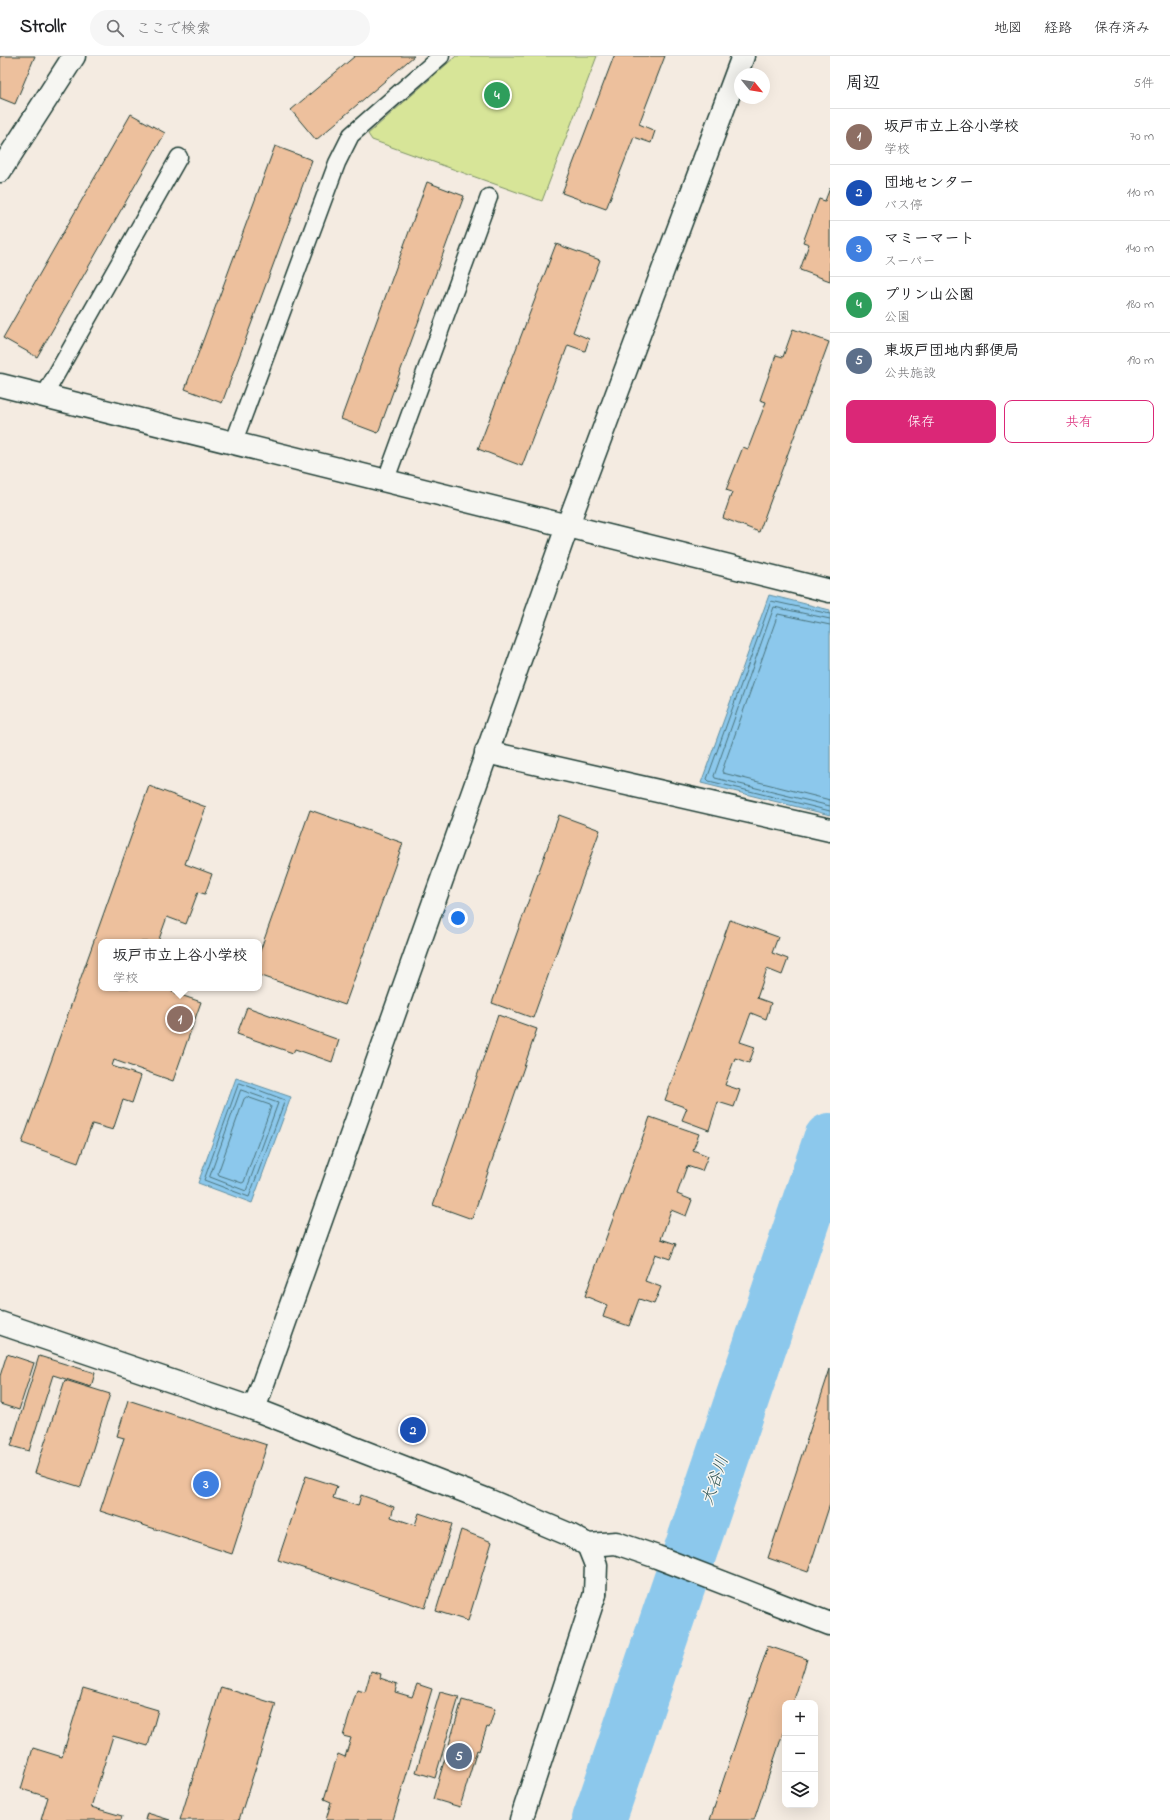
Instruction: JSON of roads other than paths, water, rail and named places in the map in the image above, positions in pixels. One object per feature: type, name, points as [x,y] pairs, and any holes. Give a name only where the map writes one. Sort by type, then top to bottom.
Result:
[{"type":"street","points":[[0,171],[74,56]]},
{"type":"street","points":[[254,1409],[567,527],[743,56]]},
{"type":"street","points":[[0,385],[385,482],[830,591]]},
{"type":"street","points":[[486,752],[830,830]]},
{"type":"street","points":[[0,1323],[254,1409],[490,1501],[568,1534],[588,1545],[616,1543],[657,1557],[830,1624]]},
{"type":"street","points":[[521,1820],[595,1594],[596,1565],[588,1545]]},
{"type":"lane","points":[[233,444],[336,163],[352,135],[441,56]]},
{"type":"lane","points":[[44,396],[179,157]]},
{"type":"lane","points":[[385,482],[489,197]]},
{"type":"water","points":[[769,595],[830,610],[830,815],[701,783]]},
{"type":"water","points":[[236,1078],[291,1097],[252,1203],[198,1183]]},
{"type":"waterway","name":"大谷川","points":[[599,1820],[830,1140]]},
{"type":"place","name":"プリン山公園","points":[[497,95]]},
{"type":"place","name":"坂戸市立上谷小学校","points":[[180,1019]]},
{"type":"place","name":"団地センター","points":[[413,1430]]},
{"type":"place","name":"マミーマート","points":[[206,1484]]},
{"type":"place","name":"東坂戸団地内郵便局","points":[[459,1756]]}]
